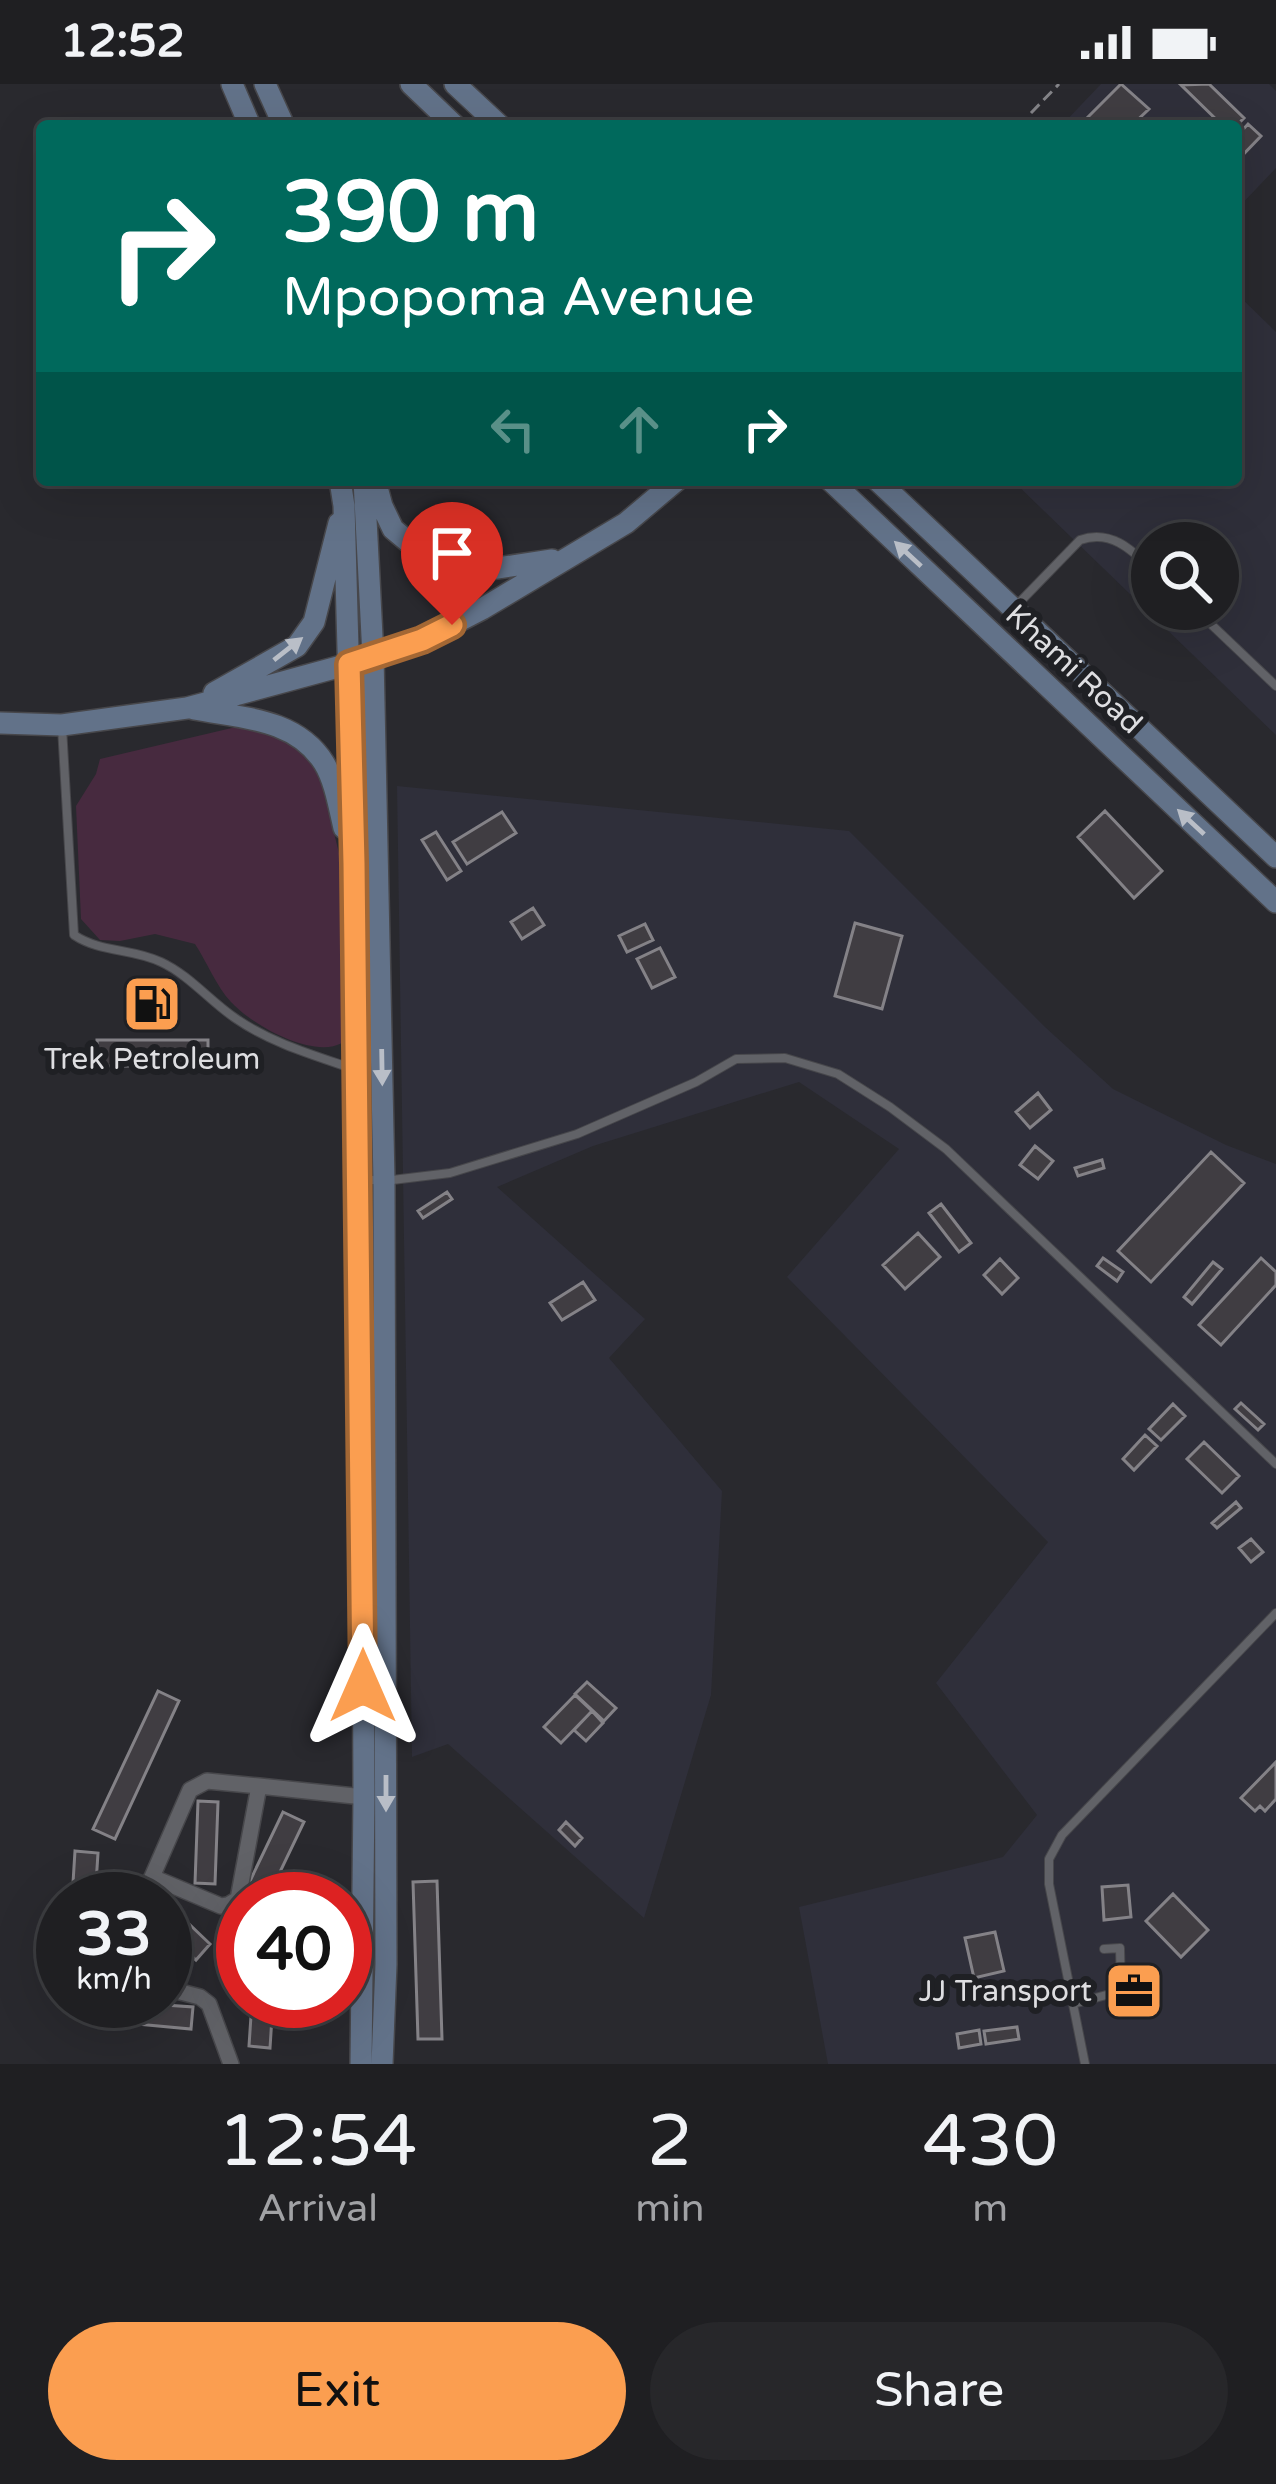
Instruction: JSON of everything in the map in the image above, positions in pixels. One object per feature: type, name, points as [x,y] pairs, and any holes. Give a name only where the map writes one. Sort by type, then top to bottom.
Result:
[{"type":"street","points":[[232,84],[247,120]]},
{"type":"street","points":[[265,84],[281,120]]},
{"type":"street","points":[[411,84],[449,120]]},
{"type":"street","points":[[455,84],[494,120]]},
{"type":"street","points":[[341,486],[354,863],[364,1797],[361,2064]]},
{"type":"street","points":[[364,486],[373,656],[384,1180],[386,1964],[382,2064]]},
{"type":"street","points":[[377,486],[393,529],[442,569],[464,573],[564,558]]},
{"type":"street","points":[[0,724],[62,725],[187,708],[422,640],[626,523],[670,486]]},
{"type":"street","name":"Khami Road","points":[[836,486],[1276,902]]},
{"type":"street","name":"Khami Road","points":[[883,486],[1276,857]]},
{"type":"street","points":[[187,708],[297,646],[314,622],[344,506]]},
{"type":"street","points":[[187,708],[276,724],[306,741],[326,765],[354,863]]},
{"type":"street","points":[[154,1872],[190,1790],[207,1781],[364,1797]]},
{"type":"street","points":[[192,1894],[220,1906],[238,1898],[260,1786]]},
{"type":"street","points":[[192,1995],[209,2004],[231,2064]]},
{"type":"lane","points":[[1012,609],[1080,540],[1093,535],[1109,537],[1131,549]]},
{"type":"lane","points":[[1217,630],[1276,686]]},
{"type":"lane","points":[[62,725],[74,935],[88,944],[132,951],[164,963],[256,1033],[354,1069]]},
{"type":"lane","points":[[357,1178],[451,1173],[577,1134],[696,1082],[736,1059],[785,1058],[838,1074],[946,1149],[1276,1465]]},
{"type":"lane","points":[[1085,2064],[1049,1884],[1049,1859],[1062,1835],[1276,1612]]},
{"type":"lane","points":[[1073,2004],[1121,1991],[1120,1948],[1104,1949]]},
{"type":"path","points":[[1024,120],[1059,84]]},
{"type":"shaded area","points":[[1101,84],[1269,84],[1276,91],[1276,168],[1242,204],[1242,120],[1067,120]]},
{"type":"shaded area","points":[[1242,299],[1276,332],[1276,735],[1167,630],[1239,630],[1239,522],[1131,522],[1131,595],[1018,486],[1242,486]]},
{"type":"shaded area","points":[[236,727],[270,729],[297,744],[318,769],[345,877],[342,1043],[315,1047],[299,1043],[253,1020],[226,996],[195,944],[155,934],[100,940],[81,919],[76,806],[100,759]]},
{"type":"shaded area","points":[[397,786],[849,831],[1113,1089],[1226,1145],[1276,1164],[1276,2064],[828,2064],[799,1907],[1003,1857],[1037,1815],[936,1683],[1048,1542],[787,1277],[899,1149],[799,1082],[593,1146],[497,1187],[645,1319],[609,1358],[722,1491],[711,1695],[644,1918],[448,1744],[412,1757]]},
{"type":"building","points":[[1121,84],[1149,109],[1137,120],[1085,120]]},
{"type":"building","points":[[1209,84],[1244,118],[1217,120],[1181,85]]},
{"type":"building","points":[[1248,124],[1261,136],[1242,156],[1242,130]]},
{"type":"building","points":[[1105,811],[1162,871],[1134,898],[1078,837]]},
{"type":"building","points":[[502,812],[516,833],[467,864],[453,842]]},
{"type":"building","points":[[436,832],[461,871],[447,880],[422,840]]},
{"type":"building","points":[[533,908],[544,925],[522,939],[511,922]]},
{"type":"building","points":[[855,923],[902,936],[882,1009],[835,996]]},
{"type":"building","points":[[645,924],[653,940],[627,952],[619,936]]},
{"type":"building","points":[[660,948],[675,977],[652,988],[637,959]]},
{"type":"building","name":"Trek Petroleum","points":[[132,983],[171,983],[172,1025],[133,1025]]},
{"type":"building","points":[[97,1040],[208,1040],[208,1066],[98,1066]]},
{"type":"building","points":[[1038,1093],[1051,1110],[1030,1128],[1016,1112]]},
{"type":"building","points":[[1035,1146],[1053,1161],[1038,1179],[1020,1165]]},
{"type":"building","points":[[1211,1152],[1244,1183],[1151,1282],[1118,1251]]},
{"type":"building","points":[[1102,1160],[1104,1168],[1078,1176],[1075,1168]]},
{"type":"building","points":[[447,1192],[452,1199],[423,1218],[418,1211]]},
{"type":"building","points":[[941,1204],[971,1243],[959,1252],[929,1213]]},
{"type":"building","points":[[918,1233],[940,1257],[905,1289],[883,1265]]},
{"type":"building","points":[[1103,1258],[1123,1272],[1117,1281],[1097,1266]]},
{"type":"building","points":[[1261,1258],[1276,1272],[1276,1285],[1221,1345],[1199,1325]]},
{"type":"building","points":[[1000,1259],[1018,1278],[1002,1294],[984,1275]]},
{"type":"building","points":[[1213,1262],[1222,1269],[1192,1304],[1184,1297]]},
{"type":"building","points":[[583,1282],[595,1300],[562,1320],[550,1303]]},
{"type":"building","points":[[1241,1403],[1264,1424],[1258,1430],[1235,1409]]},
{"type":"building","points":[[1173,1404],[1185,1416],[1161,1440],[1149,1429]]},
{"type":"building","points":[[1145,1435],[1157,1446],[1134,1470],[1123,1459]]},
{"type":"building","points":[[1204,1442],[1239,1476],[1222,1493],[1187,1459]]},
{"type":"building","points":[[1236,1502],[1241,1508],[1217,1528],[1212,1523]]},
{"type":"building","points":[[1251,1539],[1263,1552],[1251,1562],[1239,1548]]},
{"type":"building","points":[[587,1682],[616,1708],[604,1721],[575,1694]]},
{"type":"building","points":[[158,1691],[179,1701],[115,1839],[93,1829]]},
{"type":"building","points":[[575,1695],[592,1711],[561,1743],[544,1727]]},
{"type":"building","points":[[592,1711],[603,1723],[586,1741],[574,1730]]},
{"type":"building","points":[[1276,1762],[1276,1799],[1265,1811],[1260,1806],[1255,1811],[1241,1798]]},
{"type":"building","points":[[198,1801],[218,1802],[215,1884],[195,1883]]},
{"type":"building","points":[[283,1812],[304,1822],[280,1872],[254,1872]]},
{"type":"building","points":[[566,1822],[582,1838],[575,1846],[559,1830]]},
{"type":"building","points":[[75,1851],[98,1853],[97,1872],[74,1872]]},
{"type":"building","points":[[437,1881],[442,2039],[418,2039],[413,1882]]},
{"type":"building","points":[[1128,1885],[1131,1917],[1104,1920],[1102,1887]]},
{"type":"building","points":[[1173,1894],[1208,1930],[1181,1957],[1146,1921]]},
{"type":"building","points":[[192,1927],[210,1944],[196,1960],[192,1956]]},
{"type":"building","points":[[995,1932],[1004,1971],[974,1978],[965,1938]]},
{"type":"building","points":[[1017,2027],[1019,2039],[986,2044],[984,2031]]},
{"type":"building","points":[[250,2028],[271,2028],[270,2048],[249,2046]]},
{"type":"building","points":[[979,2030],[981,2044],[959,2048],[957,2034]]},
{"type":"place","name":"Trek Petroleum","points":[[152,1004]]},
{"type":"place","name":"JJ Transport","points":[[1134,1991]]},
{"type":"route","points":[[363,1686],[349,664],[452,625]]}]
